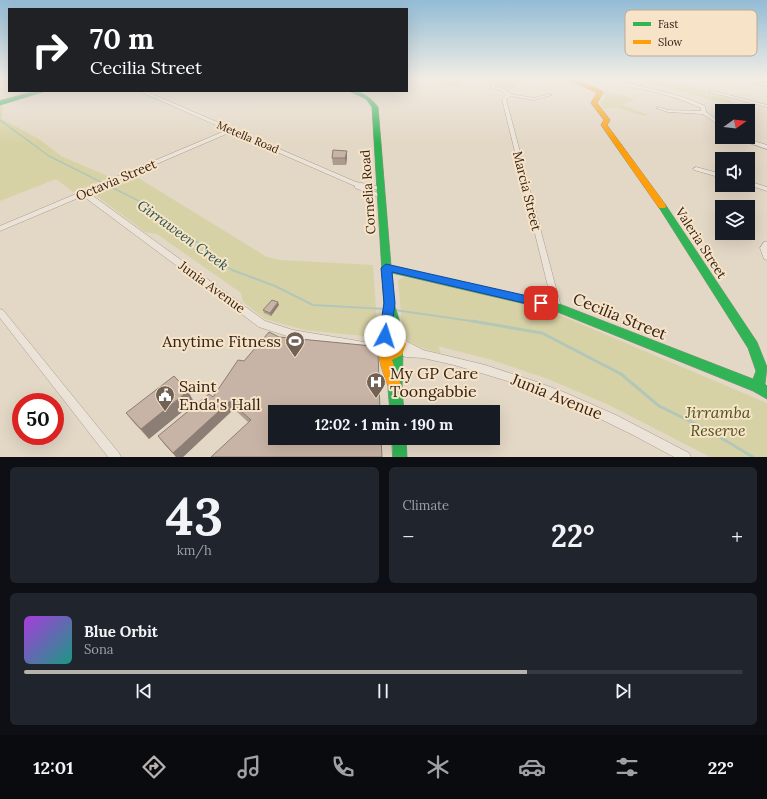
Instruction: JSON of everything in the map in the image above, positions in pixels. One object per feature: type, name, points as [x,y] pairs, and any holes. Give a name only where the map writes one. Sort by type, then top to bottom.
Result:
[{"type":"street","name":"Metella Road","points":[[163,100],[355,184],[361,189],[381,192]]},
{"type":"street","name":"Cornelia Road","points":[[370,100],[375,107],[389,303],[395,325],[398,346],[395,389],[396,405]]},
{"type":"street","name":"Marcia Street","points":[[504,100],[557,307]]},
{"type":"street","name":"Valeria Street","points":[[595,100],[594,103],[607,120],[604,125],[662,206],[753,346],[762,371],[758,388]]},
{"type":"street","points":[[688,100],[703,107],[704,113]]},
{"type":"street","points":[[745,100],[767,106]]},
{"type":"street","points":[[658,108],[668,111],[704,113],[715,121]]},
{"type":"street","name":"Octavia Street","points":[[0,229],[231,130]]},
{"type":"street","points":[[754,151],[755,144],[767,147]]},
{"type":"street","points":[[696,169],[715,174]]},
{"type":"street","points":[[755,185],[767,189]]},
{"type":"street","name":"Junia Avenue","points":[[84,193],[262,324],[293,334],[356,343],[383,344]]},
{"type":"street","points":[[767,244],[764,248],[767,257]]},
{"type":"street","name":"Cecilia Street","points":[[386,268],[557,307],[758,388],[767,393]]},
{"type":"street","name":"Cornelia Road","points":[[389,303],[383,344],[387,366],[395,389]]},
{"type":"street","points":[[0,312],[115,457]]},
{"type":"street","points":[[383,344],[398,346]]},
{"type":"street","points":[[383,344],[398,346]]},
{"type":"street","name":"Junia Avenue","points":[[398,346],[411,354],[422,354],[471,365],[546,390],[615,419],[685,457]]},
{"type":"street","points":[[399,445],[400,457]]},
{"type":"green space","points":[[602,100],[632,100],[623,105],[648,115],[645,116],[614,107],[604,109],[600,103]]},
{"type":"green space","points":[[712,100],[730,100],[735,104]]},
{"type":"green space","points":[[3,104],[2,119],[39,139],[61,156],[110,177],[73,192],[56,179],[0,201],[0,105]]},
{"type":"green space","points":[[135,176],[267,257],[280,260],[373,265],[377,326],[363,336],[305,330],[265,319],[243,302],[241,293],[157,234],[145,232],[94,194]]},
{"type":"green space","name":"Jirramba Reserve","points":[[404,277],[531,304],[767,403],[767,457],[710,457],[609,405],[548,379],[492,360],[438,346],[441,353],[424,349],[409,341],[403,334],[398,280]]},
{"type":"building","points":[[333,150],[347,151],[345,158],[332,158]]},
{"type":"building","points":[[272,300],[278,302],[270,313],[263,310]]},
{"type":"building","points":[[269,332],[279,337],[372,346],[378,351],[380,405],[268,405],[268,445],[381,445],[382,457],[211,457],[251,420],[230,401],[173,453],[158,436],[209,394],[213,397],[238,360],[244,361]]},
{"type":"building","points":[[174,376],[188,391],[141,429],[126,413]]},
{"type":"waterway","name":"Girraween Creek","points":[[0,120],[49,156],[141,202],[159,219]]},
{"type":"waterway","name":"Girraween Creek","points":[[158,218],[205,247],[212,257],[232,270],[275,286],[313,305],[386,309]]},
{"type":"waterway","name":"Girraween Creek","points":[[395,310],[477,322]]},
{"type":"waterway","name":"Girraween Creek","points":[[472,321],[477,322]]},
{"type":"waterway","name":"Girraween Creek","points":[[477,322],[542,333],[621,374],[659,406],[708,430],[753,457]]},
{"type":"traffic: fast","points":[[0,103],[10,100]]},
{"type":"traffic: fast","points":[[370,100],[375,107],[389,303],[395,325],[395,336]]},
{"type":"traffic: fast","points":[[662,206],[753,346],[762,371],[758,387]]},
{"type":"traffic: fast","points":[[386,268],[557,307],[758,387],[767,393]]},
{"type":"traffic: fast","points":[[385,336],[389,307]]},
{"type":"traffic: fast","points":[[396,405],[395,389],[397,353]]},
{"type":"traffic: fast","points":[[399,445],[400,457]]},
{"type":"traffic: slow","points":[[595,100],[594,103],[607,120],[604,125],[662,206]]},
{"type":"traffic: slow","points":[[386,335],[394,335],[400,341],[400,345],[400,349],[394,355],[386,355],[380,349],[380,341],[386,335]]},
{"type":"traffic: slow","points":[[385,353],[387,366],[394,385]]},
{"type":"place","name":"Anytime Fitness","points":[[295,358]]},
{"type":"place","name":"My GP Care Toongabbie","points":[[376,399]]},
{"type":"place","name":"Saint Enda's Hall","points":[[165,412]]},
{"type":"route","points":[[385,336],[385,325],[389,303],[386,268],[541,303]]}]
